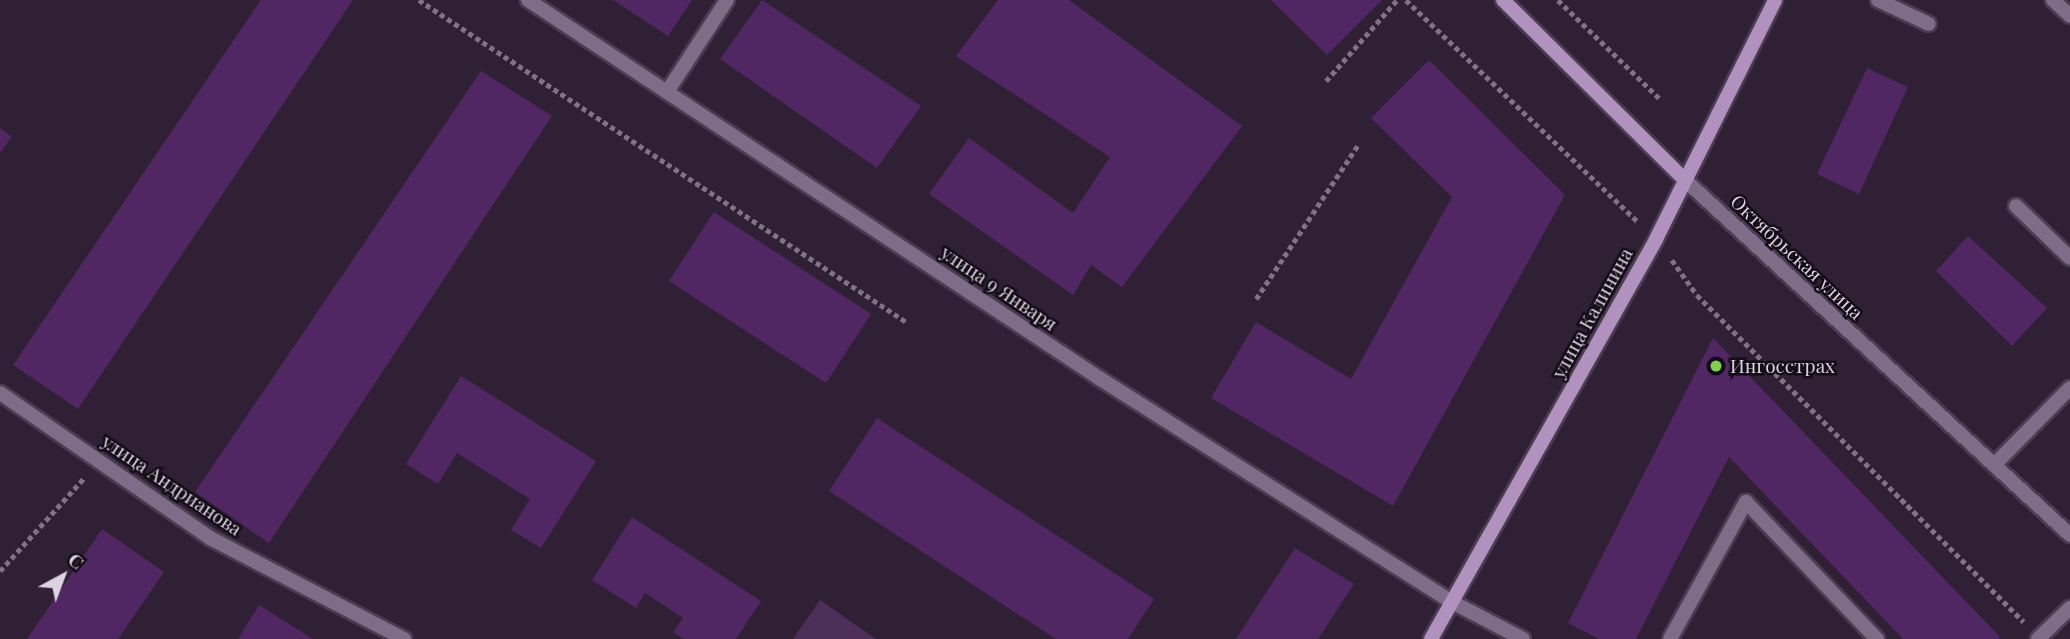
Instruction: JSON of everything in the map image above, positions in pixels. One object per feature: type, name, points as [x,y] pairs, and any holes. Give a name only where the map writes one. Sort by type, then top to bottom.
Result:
[{"type":"main road","name":"Октябрьская улица","points":[[1503,0],[1684,179]]},
{"type":"main road","name":"улица Калинина","points":[[1431,639],[1657,239],[1684,179],[1774,0]]},
{"type":"street","name":"улица 9 Января","points":[[528,0],[1098,378],[1452,602],[1523,639]]},
{"type":"street","points":[[667,92],[727,0]]},
{"type":"street","points":[[1878,0],[1929,24]]},
{"type":"street","points":[[2053,0],[2070,16]]},
{"type":"street","name":"Октябрьская улица","points":[[1684,179],[2070,535]]},
{"type":"street","points":[[2016,206],[2070,258]]},
{"type":"street","points":[[1994,465],[2070,388]]},
{"type":"street","name":"улица Андрианова","points":[[0,393],[210,538],[404,639]]},
{"type":"street","points":[[1670,639],[1746,502],[1877,639]]},
{"type":"street","points":[[2039,639],[2070,608]]},
{"type":"path","points":[[419,0],[908,323]]},
{"type":"path","points":[[1326,80],[1397,0]]},
{"type":"path","points":[[1406,0],[1607,195]]},
{"type":"path","points":[[1558,0],[1660,99]]},
{"type":"path","points":[[1256,299],[1358,145]]},
{"type":"path","points":[[1697,295],[2039,639]]},
{"type":"path","points":[[0,571],[85,477]]},
{"type":"shaded area","points":[[820,600],[876,639],[793,639]]},
{"type":"building","points":[[261,0],[353,0],[78,409],[13,365]]},
{"type":"building","points":[[613,0],[692,0],[668,36]]},
{"type":"building","points":[[762,0],[921,106],[877,168],[720,59]]},
{"type":"building","points":[[998,0],[1069,0],[1242,126],[1122,287],[1091,265],[1073,295],[929,194],[969,138],[1073,213],[1110,157],[956,56]]},
{"type":"building","points":[[1271,0],[1382,0],[1327,55]]},
{"type":"building","points":[[1429,60],[1565,195],[1393,506],[1211,398],[1256,322],[1351,379],[1452,197],[1371,118]]},
{"type":"building","points":[[1867,68],[1908,87],[1859,194],[1817,174]]},
{"type":"building","points":[[481,71],[552,116],[269,543],[195,492]]},
{"type":"building","points":[[0,128],[12,137],[0,153]]},
{"type":"building","points":[[714,212],[871,314],[826,383],[669,281]]},
{"type":"building","points":[[1968,236],[2047,308],[2012,346],[1936,271]]},
{"type":"building","points":[[1713,338],[2000,637],[1998,639],[1903,639],[1729,457],[1636,639],[1599,639],[1568,623]]},
{"type":"building","points":[[461,376],[596,461],[541,548],[511,530],[530,499],[457,453],[438,484],[406,464]]},
{"type":"building","points":[[877,418],[1154,599],[1128,639],[1056,639],[829,491]]},
{"type":"building","points":[[632,517],[761,601],[736,639],[684,639],[673,632],[683,618],[645,593],[636,608],[592,580]]},
{"type":"building","points":[[102,529],[164,572],[118,639],[27,639]]},
{"type":"building","points":[[1295,548],[1354,584],[1318,639],[1236,639]]},
{"type":"building","points":[[259,605],[313,639],[238,639]]},
{"type":"place","name":"Ингосстрах","points":[[1716,366]]}]
